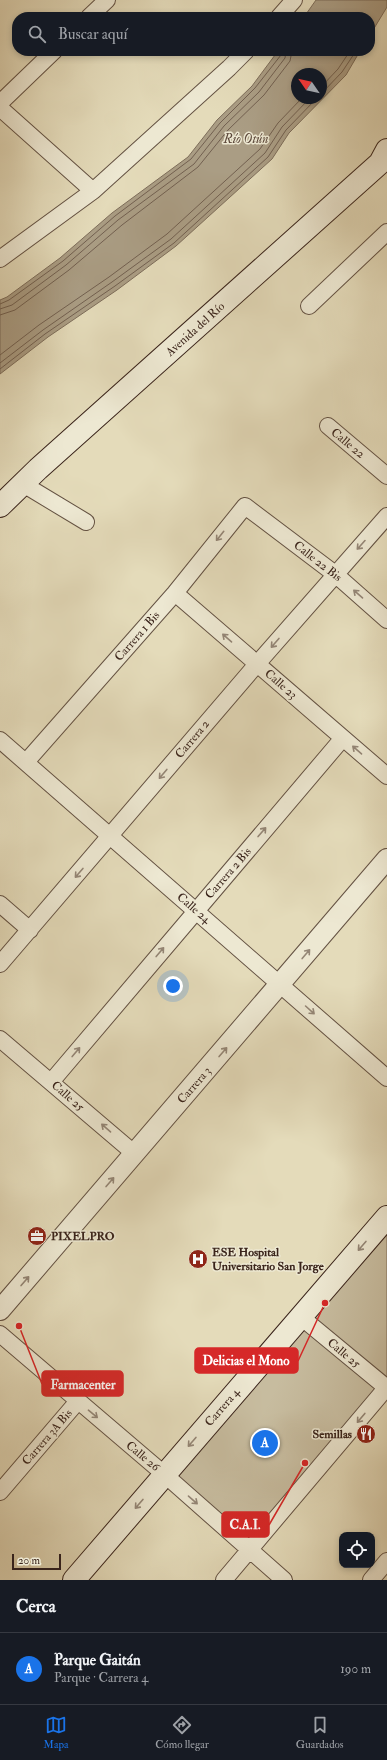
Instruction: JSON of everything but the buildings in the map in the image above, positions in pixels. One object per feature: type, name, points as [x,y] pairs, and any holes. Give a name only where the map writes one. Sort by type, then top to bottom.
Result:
[{"type":"main road","name":"Avenida del Río","points":[[0,506],[384,156]]},
{"type":"main road","name":"Carrera 4","points":[[74,1580],[387,1217]]},
{"type":"street","points":[[94,12],[107,0]]},
{"type":"street","points":[[283,12],[294,0]]},
{"type":"street","points":[[0,102],[49,56]]},
{"type":"street","points":[[0,259],[93,191],[241,56]]},
{"type":"street","points":[[0,108],[93,191]]},
{"type":"street","points":[[309,306],[387,232]]},
{"type":"street","name":"Calle 22","points":[[328,426],[387,476]]},
{"type":"street","points":[[23,484],[86,522]]},
{"type":"street","name":"Calle 22 Bis","points":[[245,506],[335,574],[387,620]]},
{"type":"street","name":"Carrera 1 Bis","points":[[26,762],[175,593],[245,506]]},
{"type":"street","name":"Carrera 2","points":[[0,964],[257,664],[387,516]]},
{"type":"street","name":"Calle 23","points":[[175,593],[387,776]]},
{"type":"street","name":"Carrera 2 Bis","points":[[51,1082],[343,738]]},
{"type":"street","name":"Calle 24","points":[[0,740],[387,1078]]},
{"type":"street","name":"Carrera 3","points":[[0,1310],[387,859]]},
{"type":"street","points":[[0,904],[30,930]]},
{"type":"street","name":"Calle 25","points":[[0,1039],[135,1154]]},
{"type":"street","name":"Calle 25","points":[[301,1317],[387,1388]]},
{"type":"street","name":"Calle 26","points":[[0,1334],[164,1474],[284,1580]]},
{"type":"street","points":[[224,1580],[387,1388]]},
{"type":"street","name":"Carrera 3A Bis","points":[[0,1492],[78,1401]]},
{"type":"street","points":[[371,1580],[387,1561]]},
{"type":"shaded area","points":[[387,1217],[387,1387],[250,1549],[164,1474]]},
{"type":"water","points":[[316,0],[387,0],[387,7],[375,27],[375,12],[308,12]]},
{"type":"water","name":"Río Otún","points":[[274,56],[357,56],[346,75],[327,94],[327,68],[291,68],[291,104],[318,104],[289,133],[272,159],[176,246],[117,290],[48,337],[0,374],[0,300],[7,297],[60,258],[112,213],[188,157],[217,120],[252,86]]},
{"type":"place","name":"PIXELPRO","points":[[37,1236]]},
{"type":"place","name":"ESE Hospital Universitario San Jorge","points":[[198,1259]]},
{"type":"place","name":"Delicias el Mono","points":[[325,1303]]},
{"type":"place","name":"Farmacenter","points":[[19,1326]]},
{"type":"place","name":"Semillas","points":[[366,1434]]},
{"type":"place","name":"Parque Gaitán","points":[[265,1443]]},
{"type":"place","name":"C.A.I.","points":[[305,1463]]}]
